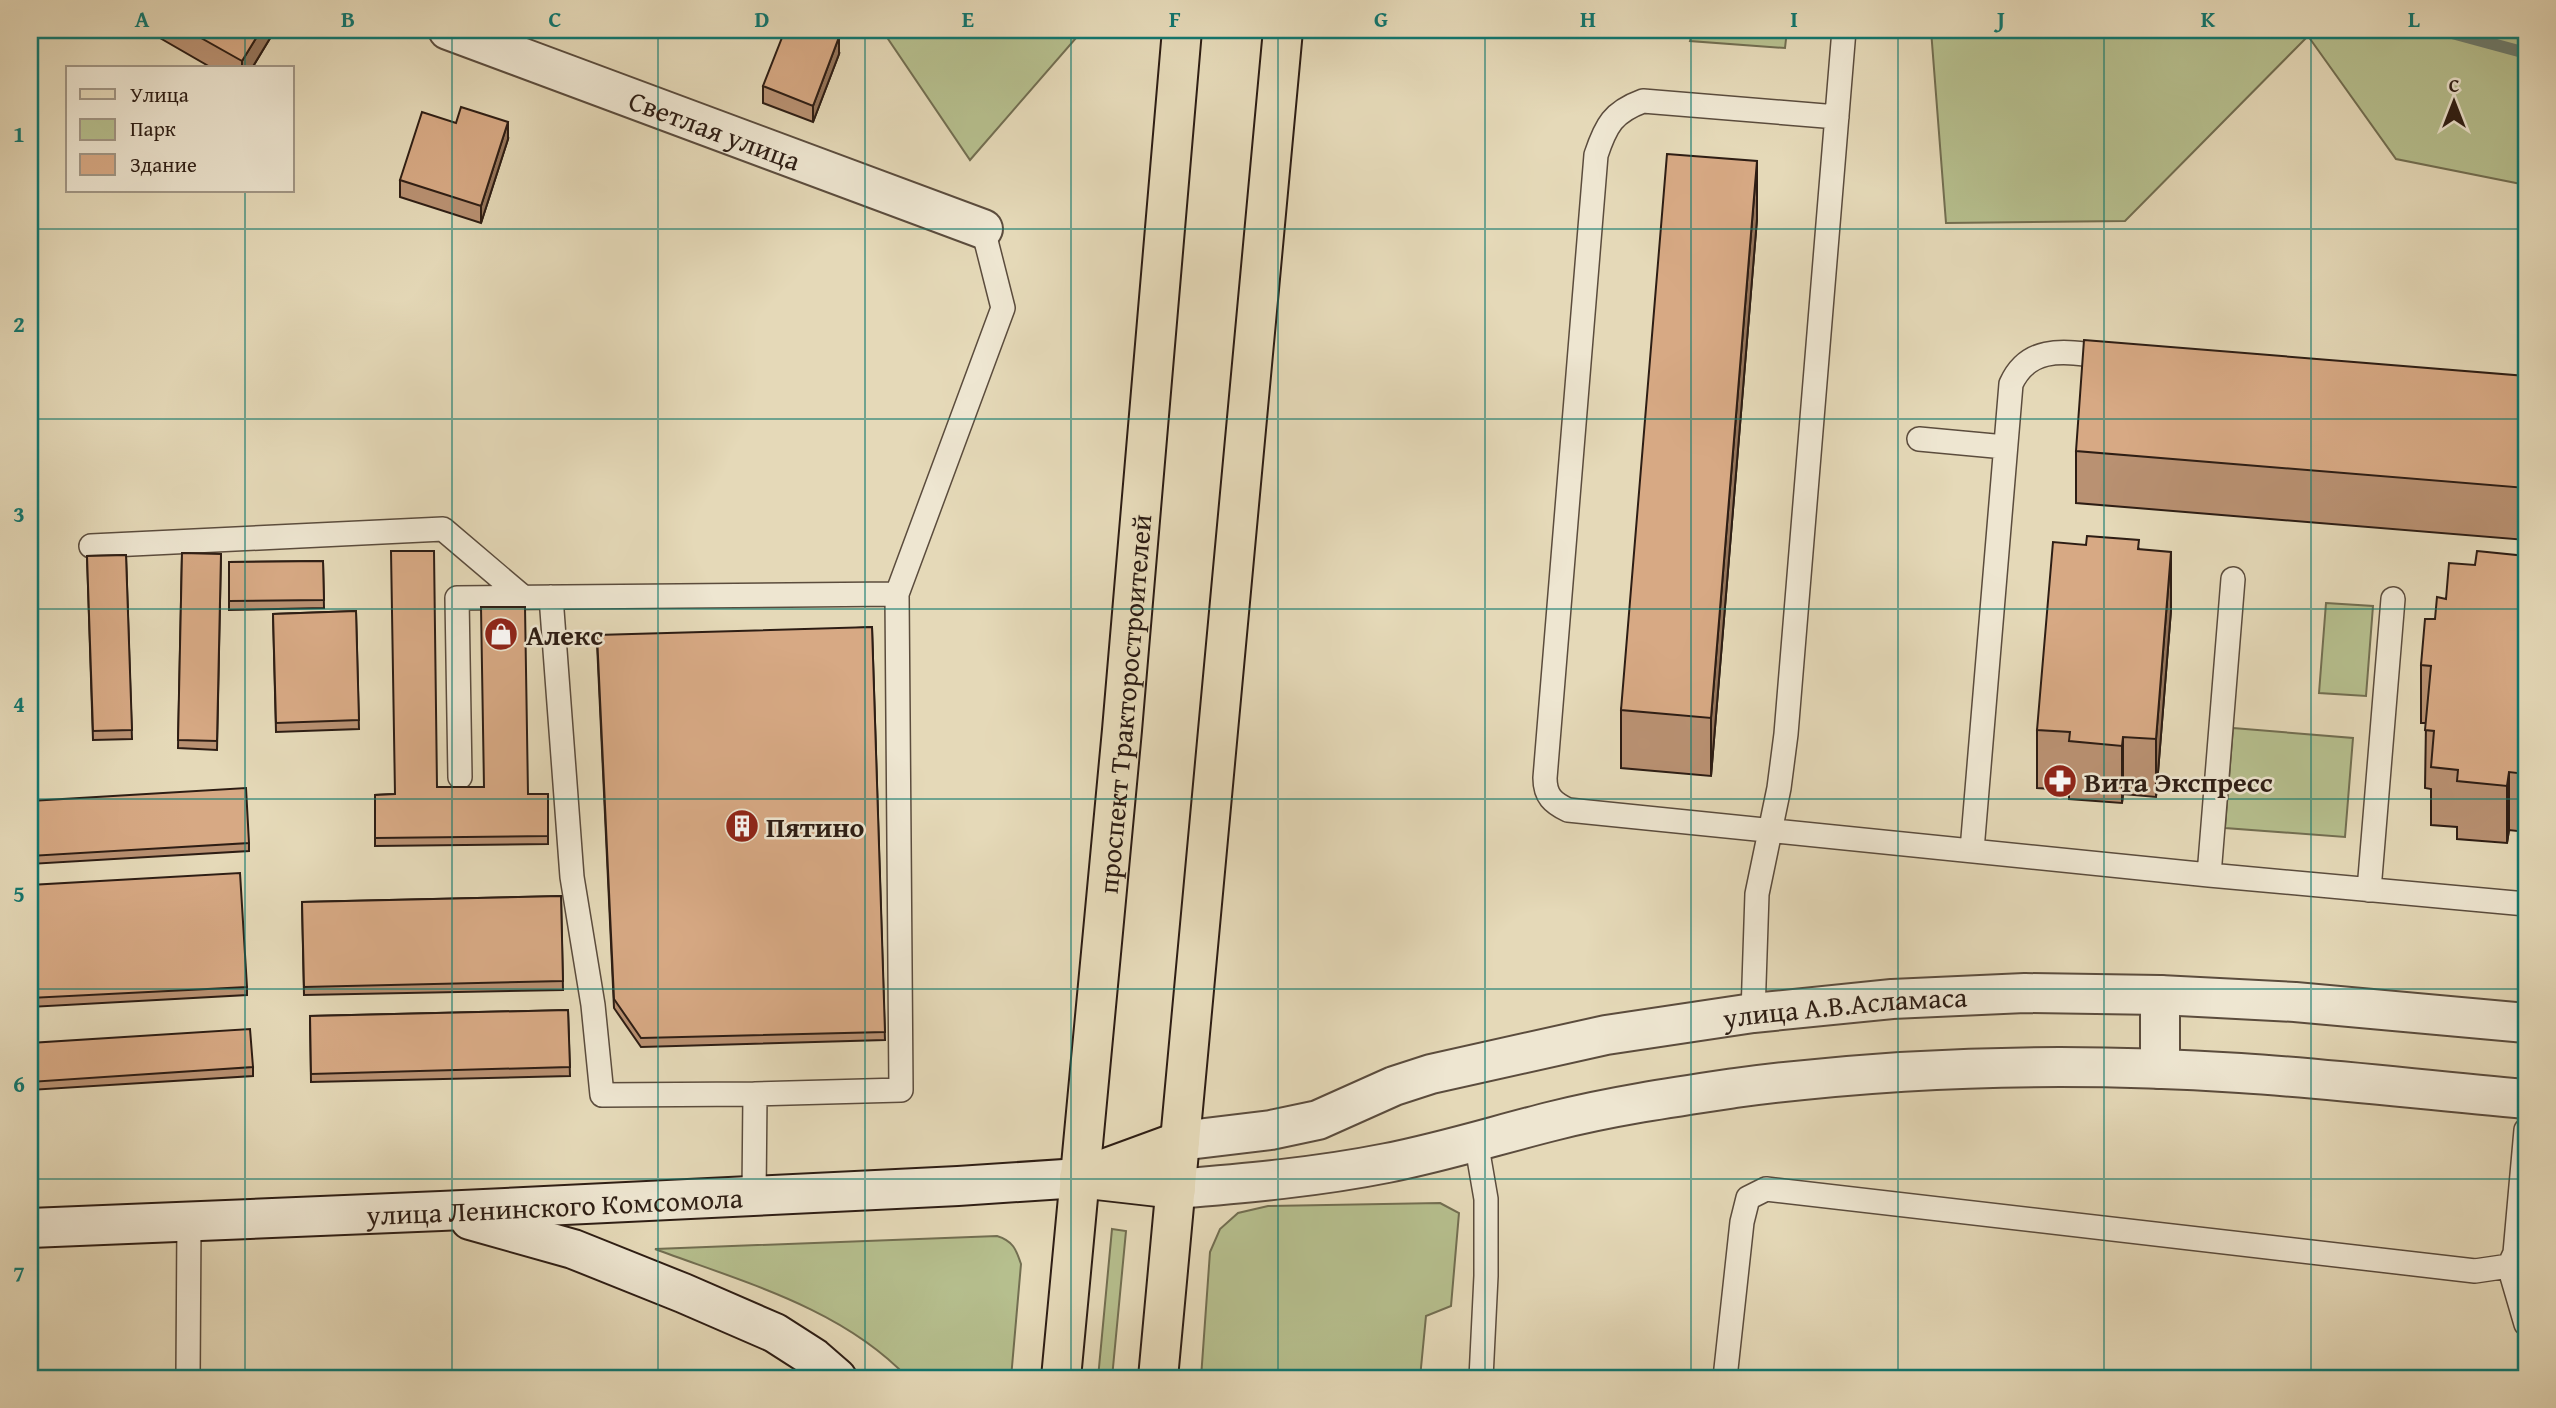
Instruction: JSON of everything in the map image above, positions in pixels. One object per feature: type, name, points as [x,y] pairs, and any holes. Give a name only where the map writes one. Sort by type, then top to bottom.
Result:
[{"type":"main road","name":"проспект Тракторостроителей","points":[[1061,1378],[1122,730],[1182,30]]},
{"type":"main road","points":[[1158,1378],[1283,30]]},
{"type":"main road","points":[[1079,1178],[1180,1141]]},
{"type":"main road","points":[[1079,1178],[1177,1189]]},
{"type":"street","name":"Светлая улица","points":[[448,30],[983,229]]},
{"type":"street","name":"улица А.В.Асламаса","points":[[1180,1141],[1271,1130],[1318,1120],[1394,1086],[1431,1074],[1606,1035],[1753,1013],[1892,999],[2025,992],[2160,995],[2295,1002],[2526,1023]]},
{"type":"street","points":[[2160,995],[2160,1069]]},
{"type":"street","points":[[1177,1189],[1308,1177],[1390,1162],[1623,1106],[1734,1088],[1828,1077],[2008,1067],[2160,1069],[2242,1073],[2526,1099]]},
{"type":"street","name":"улица Ленинского Комсомола","points":[[30,1228],[441,1211],[1079,1178]]},
{"type":"street","points":[[441,1211],[573,1249],[683,1293],[775,1333],[814,1357],[837,1378]]},
{"type":"lane","points":[[1753,1013],[1755,912],[1779,788],[1786,734],[1844,30]]},
{"type":"lane","points":[[1837,117],[1643,101],[1626,107],[1611,121],[1603,134],[1596,155],[1545,787],[1549,797],[1568,810],[2526,904]]},
{"type":"lane","points":[[551,597],[572,877],[593,1005],[602,1095],[901,1090],[897,594],[1003,308],[983,229]]},
{"type":"lane","points":[[1972,850],[2011,384],[2017,371],[2028,360],[2041,354],[2136,359]]},
{"type":"lane","points":[[1919,439],[2006,447]]},
{"type":"lane","points":[[91,546],[443,529],[523,597]]},
{"type":"lane","points":[[2209,875],[2233,579]]},
{"type":"lane","points":[[460,776],[457,598],[897,594]]},
{"type":"lane","points":[[2369,890],[2393,599]]},
{"type":"lane","points":[[754,1195],[755,1094]]},
{"type":"lane","points":[[2526,1130],[2515,1253],[2509,1266],[2526,1324]]},
{"type":"lane","points":[[1476,1141],[1486,1199],[1486,1276],[1481,1378]]},
{"type":"lane","points":[[1725,1378],[1742,1222],[1748,1198],[1766,1189],[2461,1270],[2475,1271],[2509,1266]]},
{"type":"lane","points":[[188,1378],[189,1222]]},
{"type":"green space","points":[[882,30],[1083,30],[970,160]]},
{"type":"green space","points":[[1693,30],[1787,30],[1785,48],[1690,41]]},
{"type":"green space","points":[[1931,30],[2526,30],[2526,185],[2396,159],[2308,36],[2125,221],[1946,223]]},
{"type":"green space","points":[[2326,603],[2373,606],[2366,696],[2319,693]]},
{"type":"green space","points":[[2233,728],[2353,738],[2345,837],[2225,828]]},
{"type":"green space","points":[[1440,1203],[1459,1213],[1451,1306],[1426,1316],[1420,1378],[1201,1378],[1210,1252],[1220,1229],[1238,1213],[1268,1206]]},
{"type":"green space","points":[[1112,1229],[1126,1231],[1112,1378],[1098,1378]]},
{"type":"green space","points":[[997,1236],[1013,1246],[1021,1264],[1011,1378],[908,1378],[882,1354],[822,1315],[756,1286],[655,1249]]},
{"type":"building","points":[[187,30],[261,30],[242,61]]},
{"type":"building","points":[[785,30],[820,30],[839,37],[813,106],[763,86]]},
{"type":"building","points":[[461,107],[508,122],[481,206],[400,180],[422,112],[456,123]]},
{"type":"building","points":[[1667,154],[1757,161],[1711,718],[1621,710]]},
{"type":"building","points":[[2084,340],[2526,376],[2526,488],[2076,451]]},
{"type":"building","points":[[2087,536],[2139,540],[2138,549],[2171,552],[2156,739],[2123,737],[2122,746],[2069,741],[2070,732],[2037,730],[2053,542],[2086,545]]},
{"type":"building","points":[[391,551],[434,551],[437,787],[484,787],[481,607],[525,607],[528,794],[548,794],[548,836],[375,838],[375,795],[395,794]]},
{"type":"building","points":[[2477,551],[2526,556],[2526,774],[2509,772],[2507,786],[2457,781],[2458,770],[2431,767],[2434,731],[2425,730],[2431,666],[2421,665],[2425,619],[2435,619],[2437,597],[2446,599],[2449,563],[2475,565]]},
{"type":"building","points":[[182,553],[221,554],[217,741],[178,740]]},
{"type":"building","points":[[126,555],[132,730],[93,731],[87,556]]},
{"type":"building","points":[[323,561],[324,600],[229,601],[229,562]]},
{"type":"building","points":[[356,611],[359,720],[276,723],[273,614]]},
{"type":"building","name":"Пятино","points":[[872,627],[885,1032],[641,1038],[614,999],[597,635]]},
{"type":"building","points":[[246,788],[249,843],[30,856],[30,801]]},
{"type":"building","points":[[240,873],[247,987],[30,998],[30,885]]},
{"type":"building","points":[[561,896],[563,981],[304,987],[302,902]]},
{"type":"building","points":[[568,1010],[570,1067],[311,1074],[310,1016]]},
{"type":"building","points":[[250,1029],[253,1067],[30,1082],[30,1043]]},
{"type":"waterway","points":[[2441,30],[2526,53]]},
{"type":"place","name":"Алекс","points":[[501,634]]},
{"type":"place","name":"Вита Экспресс","points":[[2060,781]]},
{"type":"place","name":"Пятино","points":[[742,826]]}]
